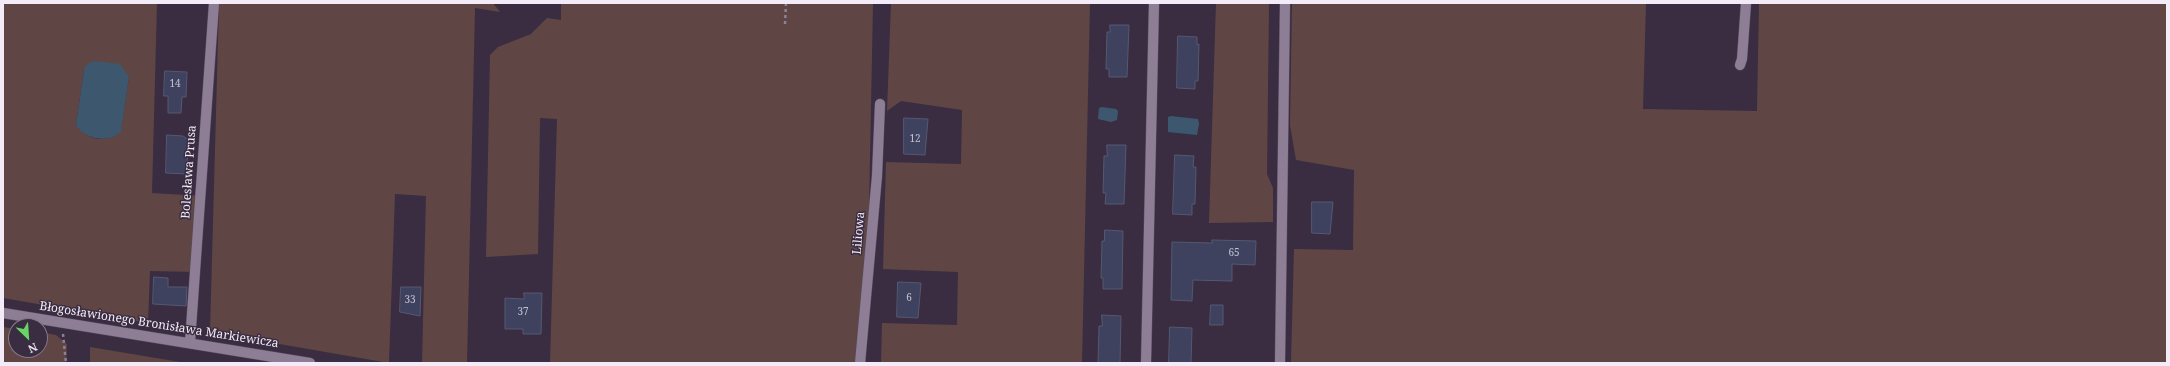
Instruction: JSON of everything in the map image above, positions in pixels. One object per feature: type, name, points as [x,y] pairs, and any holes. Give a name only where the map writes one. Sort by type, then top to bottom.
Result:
[{"type":"street","name":"Bolesława Prusa","points":[[190,342],[214,3]]},
{"type":"street","points":[[1146,363],[1154,3]]},
{"type":"street","points":[[1280,363],[1285,3]]},
{"type":"street","points":[[1740,66],[1742,59],[1746,3]]},
{"type":"street","name":"Liliowa","points":[[860,363],[877,176],[880,104]]},
{"type":"street","name":"Błogosławionego Bronisława Markiewicza","points":[[3,313],[190,342],[310,363]]},
{"type":"path","points":[[785,24],[786,3]]},
{"type":"path","points":[[61,322],[66,363]]},
{"type":"shaded area","points":[[3,3],[157,3],[152,193],[202,196],[199,272],[150,271],[148,323],[3,298]],"holes":[[[84,69],[129,77],[121,130],[114,136],[106,139],[93,138],[84,133],[76,125]]]},
{"type":"shaded area","points":[[219,3],[493,3],[500,12],[475,8],[467,363],[422,363],[426,196],[395,194],[389,363],[210,332]]},
{"type":"shaded area","points":[[561,3],[873,3],[866,363],[550,363],[557,119],[540,118],[538,254],[486,257],[490,55],[498,47],[531,34],[547,18],[561,20]]},
{"type":"shaded area","points":[[891,3],[1090,3],[1082,363],[881,363],[882,323],[957,325],[958,272],[883,269],[886,162],[961,164],[962,110],[901,101],[887,111]]},
{"type":"shaded area","points":[[1216,3],[1269,3],[1267,174],[1273,188],[1273,222],[1209,223]]},
{"type":"shaded area","points":[[1292,3],[1646,3],[1643,109],[1757,111],[1759,3],[2167,3],[2167,363],[1291,363],[1294,249],[1353,250],[1354,170],[1296,160],[1290,125]]},
{"type":"shaded area","points":[[3,327],[8,328],[8,358],[48,358],[48,334],[56,335],[67,344],[66,363],[3,363]]},
{"type":"shaded area","points":[[90,347],[186,363],[90,363]]},
{"type":"water","points":[[94,61],[120,64],[129,77],[121,131],[111,138],[104,139],[91,137],[80,130],[76,125],[84,69],[88,64]]},
{"type":"water","points":[[1099,108],[1116,109],[1118,111],[1117,120],[1111,122],[1098,119]]},
{"type":"water","points":[[1168,117],[1198,119],[1199,124],[1197,135],[1168,132]]},
{"type":"building","points":[[1110,25],[1129,25],[1127,77],[1109,77],[1109,69],[1106,69],[1107,32],[1110,32]]},
{"type":"building","points":[[1178,36],[1197,37],[1197,45],[1199,44],[1198,81],[1195,81],[1195,89],[1177,88]]},
{"type":"building","points":[[165,71],[187,72],[186,97],[182,97],[181,113],[168,113],[168,96],[164,96]]},
{"type":"building","points":[[904,118],[928,119],[925,155],[904,154]]},
{"type":"building","points":[[167,135],[183,136],[189,140],[186,174],[166,173]]},
{"type":"building","points":[[1107,145],[1126,145],[1124,204],[1105,204],[1106,193],[1103,193],[1104,156],[1107,156]]},
{"type":"building","points":[[1175,155],[1194,156],[1193,167],[1196,167],[1195,204],[1192,204],[1192,215],[1173,214]]},
{"type":"building","points":[[1312,202],[1333,202],[1330,234],[1312,233]]},
{"type":"building","points":[[1105,230],[1123,231],[1122,289],[1103,289],[1103,278],[1101,278],[1102,241],[1104,241]]},
{"type":"building","points":[[1212,240],[1256,241],[1255,265],[1232,264],[1232,281],[1193,280],[1192,301],[1171,300],[1172,242],[1212,243]]},
{"type":"building","points":[[154,277],[168,278],[168,287],[187,287],[186,306],[153,304]]},
{"type":"building","points":[[898,282],[921,283],[918,318],[897,317]]},
{"type":"building","points":[[401,287],[421,287],[420,316],[400,312]]},
{"type":"building","points":[[524,293],[542,293],[541,334],[523,334],[523,329],[505,329],[505,298],[524,299]]},
{"type":"building","points":[[1211,305],[1223,305],[1223,325],[1210,325]]},
{"type":"building","points":[[1102,315],[1121,316],[1120,363],[1098,363],[1099,326],[1102,326]]},
{"type":"building","points":[[1170,327],[1192,328],[1191,363],[1169,363]]}]
